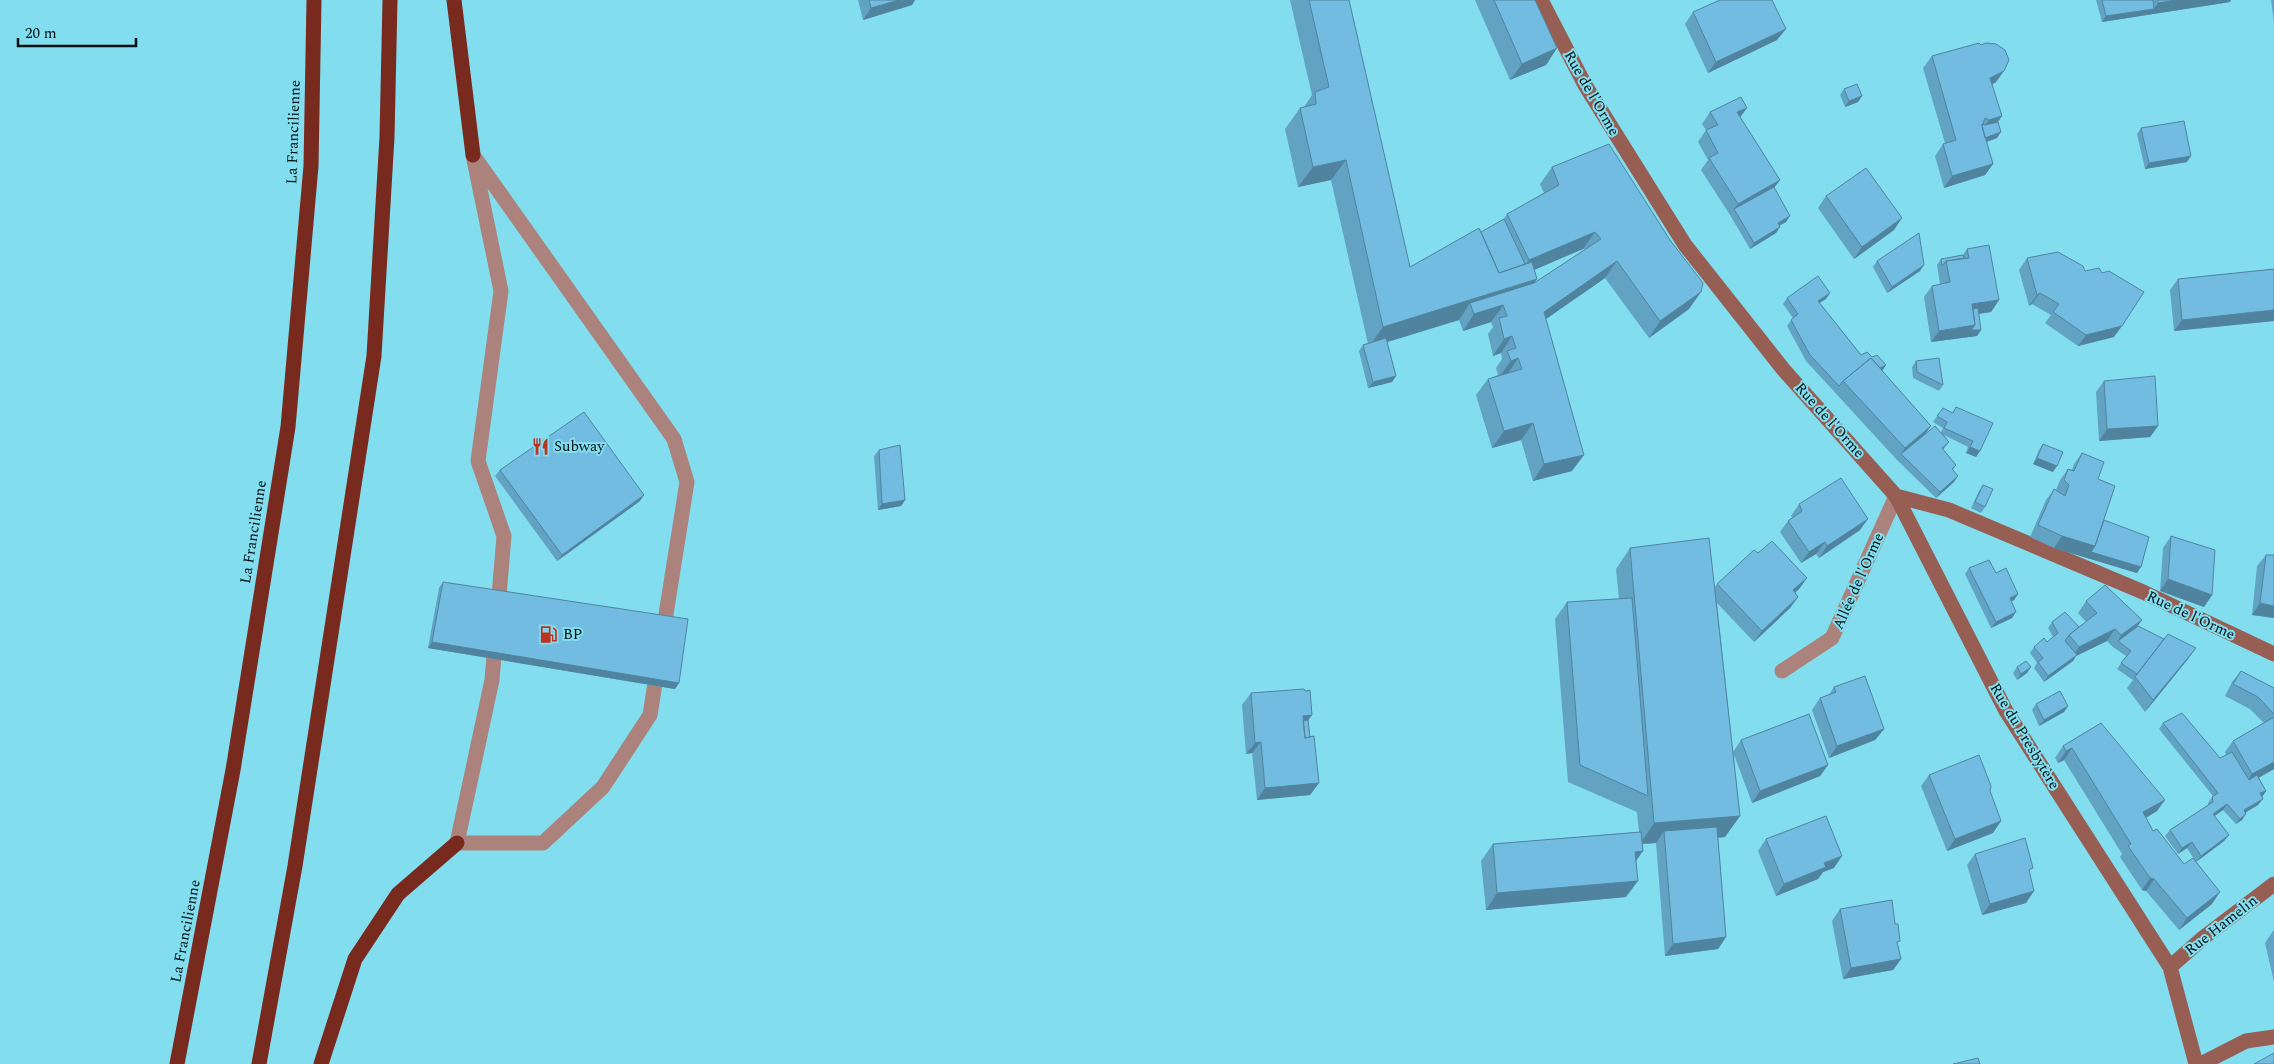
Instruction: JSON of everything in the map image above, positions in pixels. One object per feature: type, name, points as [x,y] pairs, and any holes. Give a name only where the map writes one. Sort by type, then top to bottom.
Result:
[{"type":"highway","name":"La Francilienne","points":[[177,1064],[233,770],[288,426],[311,166],[314,0]]},
{"type":"highway","points":[[259,1064],[295,866],[374,356],[386,137],[390,0]]},
{"type":"highway","points":[[454,0],[473,155]]},
{"type":"highway","points":[[321,1064],[355,959],[398,894],[457,843]]},
{"type":"street","name":"Rue de l'Orme","points":[[1541,0],[1585,85],[1685,245],[1783,369],[1896,496],[1949,510],[2143,592],[2274,654]]},
{"type":"street","points":[[473,155],[674,439],[687,482],[650,715],[603,787],[543,843],[457,843],[492,680],[504,536],[478,461],[501,291],[473,155]]},
{"type":"street","name":"Allée de l'Orme","points":[[1782,671],[1832,638],[1896,496]]},
{"type":"street","name":"Rue du Presbytère","points":[[1896,496],[2006,711],[2170,967],[2196,1064]]},
{"type":"street","name":"Rue Hamelin","points":[[2170,967],[2203,938],[2274,884]]},
{"type":"street","points":[[2201,1064],[2246,1041],[2274,1037]]},
{"type":"building","points":[[869,0],[899,0],[871,8]]},
{"type":"building","points":[[1309,0],[1349,0],[1410,267],[1479,228],[1499,273],[1532,262],[1537,279],[1383,327],[1346,160],[1313,167],[1300,108],[1316,104],[1315,92],[1329,87]]},
{"type":"building","points":[[1494,0],[1535,0],[1557,48],[1522,64]]},
{"type":"building","points":[[1720,0],[1772,0],[1786,29],[1716,62],[1693,12]]},
{"type":"building","points":[[2102,0],[2153,0],[2154,9],[2106,16]]},
{"type":"building","points":[[2158,0],[2177,0],[2158,3]]},
{"type":"building","points":[[1979,43],[1981,45],[1986,43],[1996,44],[2005,50],[2009,60],[2004,71],[1990,78],[2002,116],[1989,120],[1985,118],[1982,126],[1993,164],[1952,176],[1943,144],[1956,140],[1932,56]]},
{"type":"building","points":[[1857,84],[1862,96],[1849,101],[1844,89]]},
{"type":"building","points":[[1741,97],[1747,108],[1737,112],[1780,180],[1738,204],[1709,158],[1718,153],[1706,130],[1718,125],[1710,112]]},
{"type":"building","points":[[2184,121],[2191,156],[2149,163],[2141,128]]},
{"type":"building","points":[[1998,122],[2001,132],[1985,138],[1982,124]]},
{"type":"building","points":[[1609,144],[1670,240],[1703,283],[1701,292],[1660,321],[1617,261],[1544,312],[1584,455],[1544,464],[1533,423],[1504,431],[1488,379],[1522,369],[1518,358],[1511,361],[1507,351],[1516,348],[1512,336],[1504,339],[1499,318],[1507,316],[1503,305],[1474,314],[1470,303],[1534,283],[1601,239],[1595,232],[1529,260],[1507,214],[1559,185],[1552,167]]},
{"type":"building","points":[[1866,168],[1902,218],[1862,247],[1826,196]]},
{"type":"building","points":[[1774,187],[1790,216],[1778,223],[1780,227],[1754,243],[1734,209]]},
{"type":"building","points":[[1504,219],[1525,264],[1499,273],[1481,232]]},
{"type":"building","points":[[1919,233],[1924,265],[1892,287],[1877,261]]},
{"type":"building","points":[[1989,245],[1999,300],[1972,304],[1975,325],[1939,331],[1932,286],[1950,282],[1946,261],[1969,258],[1967,249]]},
{"type":"building","points":[[2058,252],[2083,266],[2085,271],[2099,268],[2102,273],[2109,271],[2144,292],[2122,326],[2086,335],[2053,312],[2059,304],[2040,293],[2037,295],[2027,258]]},
{"type":"building","points":[[1963,255],[1964,258],[1946,261],[1942,266],[1941,259]]},
{"type":"building","points":[[2274,269],[2274,310],[2182,320],[2178,279]]},
{"type":"building","points":[[1818,276],[1830,293],[1818,301],[1861,355],[1867,352],[1872,357],[1877,355],[1886,365],[1880,368],[1871,358],[1839,386],[1810,355],[1791,320],[1798,314],[1787,298]]},
{"type":"building","points":[[1978,308],[1981,330],[1971,330],[1975,325],[1973,309]]},
{"type":"building","points":[[1386,338],[1396,376],[1373,382],[1363,345]]},
{"type":"building","points":[[1871,358],[1931,426],[1905,448],[1843,381]]},
{"type":"building","points":[[1939,358],[1943,385],[1917,372],[1916,361]]},
{"type":"building","points":[[2155,376],[2158,426],[2107,429],[2104,381]]},
{"type":"building","points":[[1956,407],[1993,423],[1980,451],[1970,447],[1973,441],[1944,428],[1947,422],[1937,416],[1943,408],[1953,413]]},
{"type":"building","points":[[584,412],[644,495],[562,555],[500,470]]},
{"type":"building","points":[[1935,426],[1949,442],[1942,448],[1956,465],[1952,469],[1958,476],[1940,492],[1901,454]]},
{"type":"building","points":[[2043,444],[2063,452],[2057,466],[2037,458]]},
{"type":"building","points":[[900,445],[905,500],[882,504],[879,450]]},
{"type":"building","points":[[2082,453],[2104,462],[2098,479],[2115,486],[2095,546],[2062,536],[2038,525],[2054,489],[2065,496],[2069,485],[2064,480],[2068,469],[2074,471]]},
{"type":"building","points":[[1841,478],[1868,519],[1827,546],[1825,542],[1809,552],[1788,521],[1802,511],[1799,504]]},
{"type":"building","points":[[1983,485],[1993,489],[1985,507],[1975,502]]},
{"type":"building","points":[[2104,520],[2149,537],[2141,567],[2091,552]]},
{"type":"building","points":[[2171,536],[2215,550],[2212,595],[2168,579]]},
{"type":"building","points":[[1709,538],[1740,816],[1654,823],[1630,548]]},
{"type":"building","points":[[1772,541],[1807,578],[1793,590],[1798,597],[1762,631],[1717,584],[1754,550],[1758,553]]},
{"type":"building","points":[[2266,555],[2274,555],[2274,606],[2260,603]]},
{"type":"building","points":[[1989,560],[1996,573],[2006,568],[2018,594],[2010,598],[2016,612],[1996,622],[1969,568]]},
{"type":"building","points":[[443,582],[688,619],[679,683],[432,642]]},
{"type":"building","points":[[2105,585],[2142,620],[2121,635],[2115,629],[2079,647],[2069,635],[2097,613],[2086,601]]},
{"type":"building","points":[[1632,598],[1648,796],[1580,765],[1567,602]]},
{"type":"building","points":[[2065,612],[2079,627],[2065,641],[2077,655],[2048,676],[2038,662],[2043,658],[2034,647],[2044,638],[2047,642],[2058,633],[2052,622]]},
{"type":"building","points":[[2138,626],[2164,639],[2137,674],[2121,663],[2131,651],[2118,641]]},
{"type":"building","points":[[2168,634],[2196,648],[2153,700],[2135,677]]},
{"type":"building","points":[[2026,661],[2031,667],[2021,674],[2017,667]]},
{"type":"building","points":[[2241,671],[2274,688],[2274,714],[2258,697],[2233,684]]},
{"type":"building","points":[[1865,676],[1884,729],[1837,746],[1820,698],[1836,692],[1834,687]]},
{"type":"building","points":[[1304,689],[1305,691],[1310,690],[1312,715],[1303,716],[1305,738],[1314,736],[1319,783],[1265,788],[1261,742],[1255,743],[1251,693]]},
{"type":"building","points":[[2060,691],[2068,706],[2044,720],[2036,704]]},
{"type":"building","points":[[2182,713],[2220,758],[2232,752],[2249,780],[2257,775],[2266,791],[2260,793],[2263,799],[2244,810],[2246,814],[2240,819],[2227,804],[2213,814],[2229,835],[2201,856],[2192,842],[2182,848],[2170,830],[2213,802],[2212,797],[2218,793],[2163,723]]},
{"type":"building","points":[[1809,714],[1828,765],[1760,791],[1741,740]]},
{"type":"building","points":[[2274,717],[2274,762],[2252,774],[2233,741]]},
{"type":"building","points":[[1308,720],[1310,737],[1305,738],[1303,721]]},
{"type":"building","points":[[2101,723],[2165,800],[2143,812],[2153,831],[2157,829],[2184,864],[2193,858],[2220,892],[2187,918],[2154,879],[2150,878],[2128,846],[2131,844],[2072,748],[2066,751],[2063,746]]},
{"type":"building","points":[[1979,755],[1991,786],[1990,791],[2001,821],[1955,839],[1929,775]]},
{"type":"building","points":[[1826,816],[1842,856],[1824,863],[1826,867],[1784,884],[1766,839]]},
{"type":"building","points":[[1717,827],[1726,937],[1673,944],[1664,831]]},
{"type":"building","points":[[1641,832],[1643,851],[1635,852],[1638,881],[1497,893],[1493,844]]},
{"type":"building","points":[[2025,838],[2033,868],[2029,870],[2034,891],[1990,904],[1975,854]]},
{"type":"building","points":[[1892,900],[1895,924],[1898,924],[1900,941],[1897,942],[1901,959],[1851,968],[1840,909]]},
{"type":"building","points":[[2274,1053],[2274,1064],[2254,1064]]},
{"type":"building","points":[[1978,1058],[1980,1064],[1953,1064]]},
{"type":"place","name":"Subway","points":[[540,446]]},
{"type":"place","name":"BP","points":[[549,634]]}]
